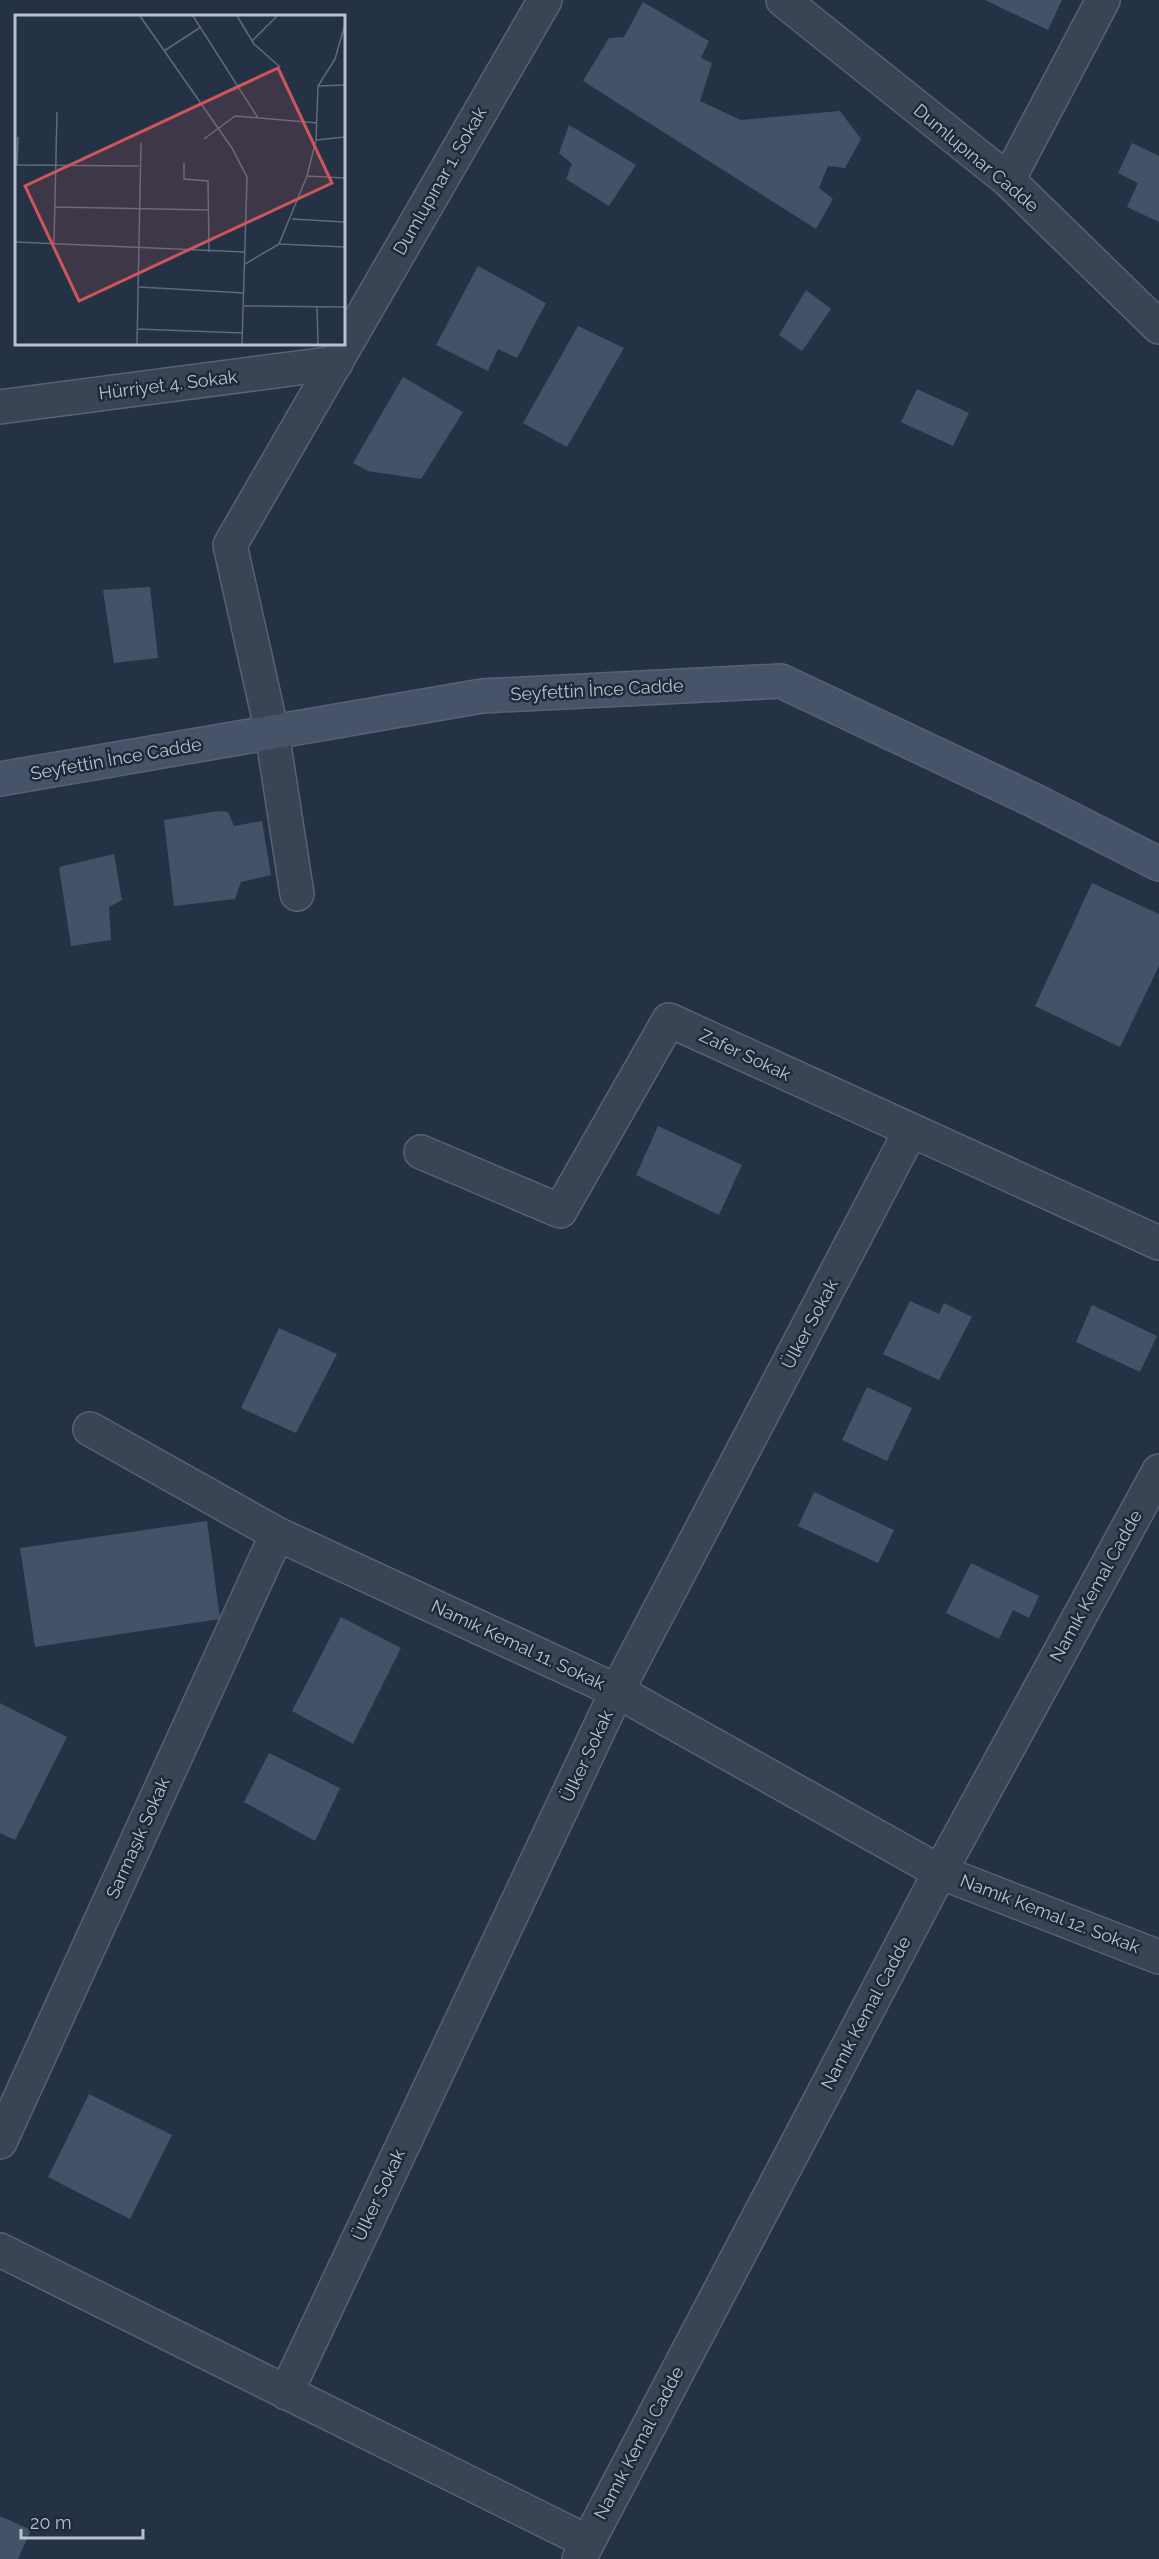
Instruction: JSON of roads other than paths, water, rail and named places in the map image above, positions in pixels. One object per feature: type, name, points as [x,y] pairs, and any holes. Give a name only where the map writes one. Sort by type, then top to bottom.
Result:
[{"type":"main road","name":"Seyfettin İnce Cadde","points":[[0,779],[482,696],[781,681],[1033,800],[1159,864]]},
{"type":"street","name":"Dumlupınar 1. Sokak","points":[[297,894],[272,732],[230,545],[545,0]]},
{"type":"street","name":"Dumlupınar Cadde","points":[[783,0],[1008,180],[1159,327]]},
{"type":"street","points":[[1008,180],[1103,0]]},
{"type":"street","name":"Hürriyet 4. Sokak","points":[[0,406],[336,363]]},
{"type":"street","name":"Zafer Sokak","points":[[421,1152],[560,1211],[669,1020],[1159,1244]]},
{"type":"street","name":"Ülker Sokak","points":[[286,2393],[617,1691],[911,1130]]},
{"type":"street","name":"Namık Kemal 11. Sokak","points":[[90,1429],[277,1534],[617,1691],[940,1872]]},
{"type":"street","name":"Namık Kemal Cadde","points":[[583,2551],[940,1872],[1159,1471]]},
{"type":"street","name":"Sarmaşık Sokak","points":[[0,2142],[277,1534]]},
{"type":"street","name":"Namık Kemal 12. Sokak","points":[[940,1872],[1159,1957]]},
{"type":"street","points":[[0,2250],[286,2393],[583,2551]]}]
